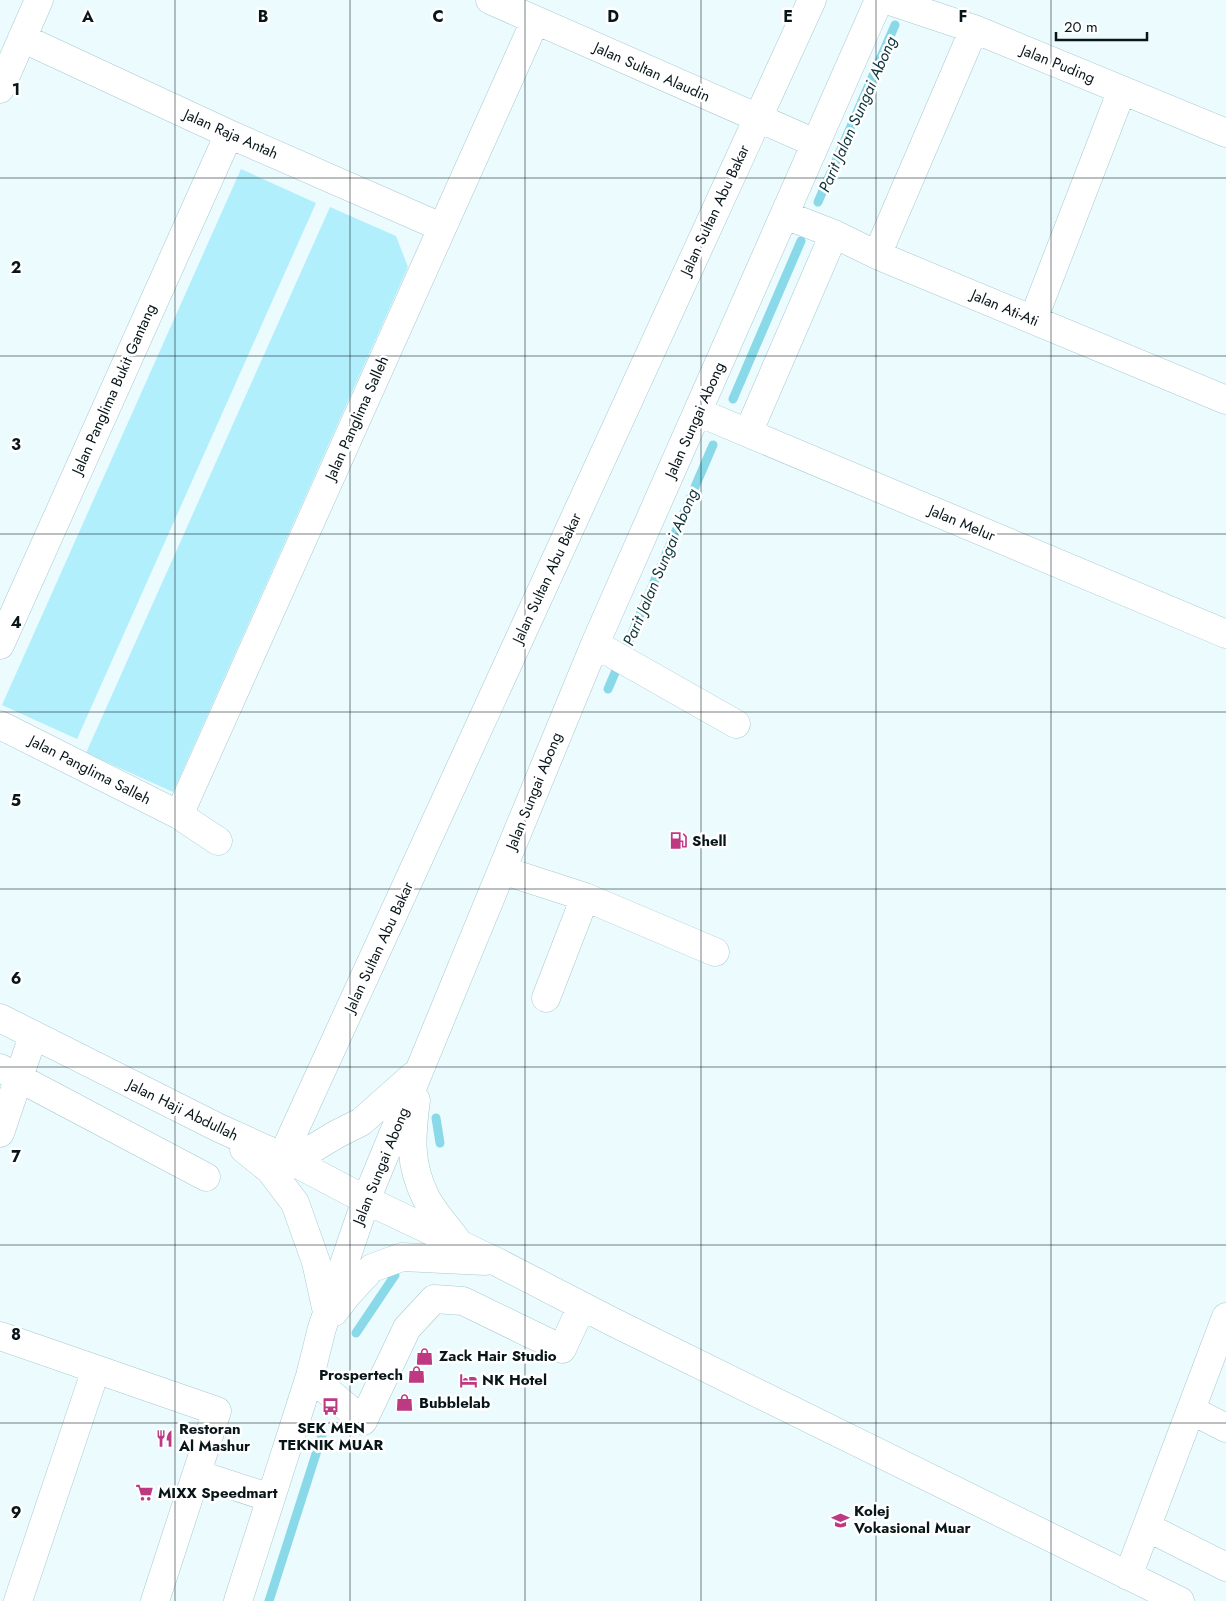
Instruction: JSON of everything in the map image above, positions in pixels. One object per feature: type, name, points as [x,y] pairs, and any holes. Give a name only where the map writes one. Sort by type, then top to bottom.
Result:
[{"type":"street","points":[[0,89],[39,0]]},
{"type":"street","name":"Jalan Sultan Alaudin","points":[[490,0],[757,119],[816,143]]},
{"type":"street","name":"Jalan Sultan Abu Bakar","points":[[287,1159],[812,0]]},
{"type":"street","name":"Jalan Sungai Abong","points":[[238,1601],[310,1376],[324,1320],[366,1200],[595,644],[879,0]]},
{"type":"street","name":"Jalan Puding","points":[[887,0],[974,29],[1226,134]]},
{"type":"street","name":"Jalan Panglima Salleh","points":[[179,815],[535,21]]},
{"type":"street","points":[[878,255],[974,29]]},
{"type":"street","name":"Jalan Raja Antah","points":[[22,38],[229,134],[441,227]]},
{"type":"street","points":[[1033,320],[1122,90]]},
{"type":"street","name":"Jalan Panglima Bukit Gantang","points":[[0,645],[229,134]]},
{"type":"street","name":"Jalan Ati-Ati","points":[[785,215],[1226,400]]},
{"type":"street","points":[[748,433],[834,234]]},
{"type":"street","name":"Jalan Melur","points":[[698,412],[1226,634]]},
{"type":"street","points":[[595,644],[736,724]]},
{"type":"street","name":"Jalan Panglima Salleh","points":[[0,726],[179,815],[218,842]]},
{"type":"street","points":[[502,870],[585,897],[715,952]]},
{"type":"street","points":[[546,998],[585,897]]},
{"type":"street","name":"Jalan Haji Abdullah","points":[[0,1018],[219,1128],[287,1159],[366,1200],[497,1262],[582,1306],[1180,1601]]},
{"type":"street","points":[[0,1133],[10,1073],[33,1036]]},
{"type":"street","points":[[287,1159],[362,1122],[422,1064]]},
{"type":"street","points":[[422,1064],[412,1136],[414,1164],[426,1199],[460,1244]]},
{"type":"street","points":[[10,1073],[206,1178]]},
{"type":"street","points":[[219,1128],[270,1170],[295,1203],[316,1262],[324,1320]]},
{"type":"street","points":[[324,1320],[372,1268],[402,1256],[497,1262]]},
{"type":"street","points":[[310,1376],[363,1422],[407,1328],[434,1299],[463,1301],[562,1349],[582,1306]]},
{"type":"street","points":[[1128,1576],[1226,1316]]},
{"type":"street","points":[[0,1336],[217,1411],[155,1601]]},
{"type":"street","points":[[18,1601],[96,1369]]},
{"type":"street","points":[[1191,1410],[1226,1428]]},
{"type":"street","points":[[197,1474],[271,1498]]},
{"type":"street","points":[[1147,1527],[1226,1568]]},
{"type":"building","points":[[241,169],[316,203],[77,739],[2,705]]},
{"type":"building","points":[[330,207],[396,236],[408,267],[173,792],[86,753]]},
{"type":"waterway","name":"Parit Jalan Sungai Abong","points":[[818,202],[895,25]]},
{"type":"waterway","name":"Parit Jalan Sungai Abong","points":[[733,399],[801,241]]},
{"type":"waterway","name":"Parit Jalan Sungai Abong","points":[[608,689],[713,445]]},
{"type":"waterway","name":"Parit Jalan Sungai Abong","points":[[436,1118],[440,1143]]},
{"type":"waterway","name":"Parit Jalan Sungai Abong","points":[[356,1333],[395,1275]]},
{"type":"waterway","name":"Parit Jalan Sungai Abong","points":[[269,1601],[323,1432]]},
{"type":"place","name":"Shell","points":[[678,841]]},
{"type":"place","name":"Zack Hair Studio","points":[[425,1356]]},
{"type":"place","name":"Prospertech","points":[[417,1375]]},
{"type":"place","name":"NK Hotel","points":[[468,1380]]},
{"type":"place","name":"Bubblelab","points":[[405,1403]]},
{"type":"place","name":"SEK MEN TEKNIK MUAR","points":[[331,1407]]},
{"type":"place","name":"Restoran Al Mashur","points":[[165,1438]]},
{"type":"place","name":"MIXX Speedmart","points":[[144,1493]]},
{"type":"place","name":"Kolej Vokasional Muar","points":[[840,1520]]}]
